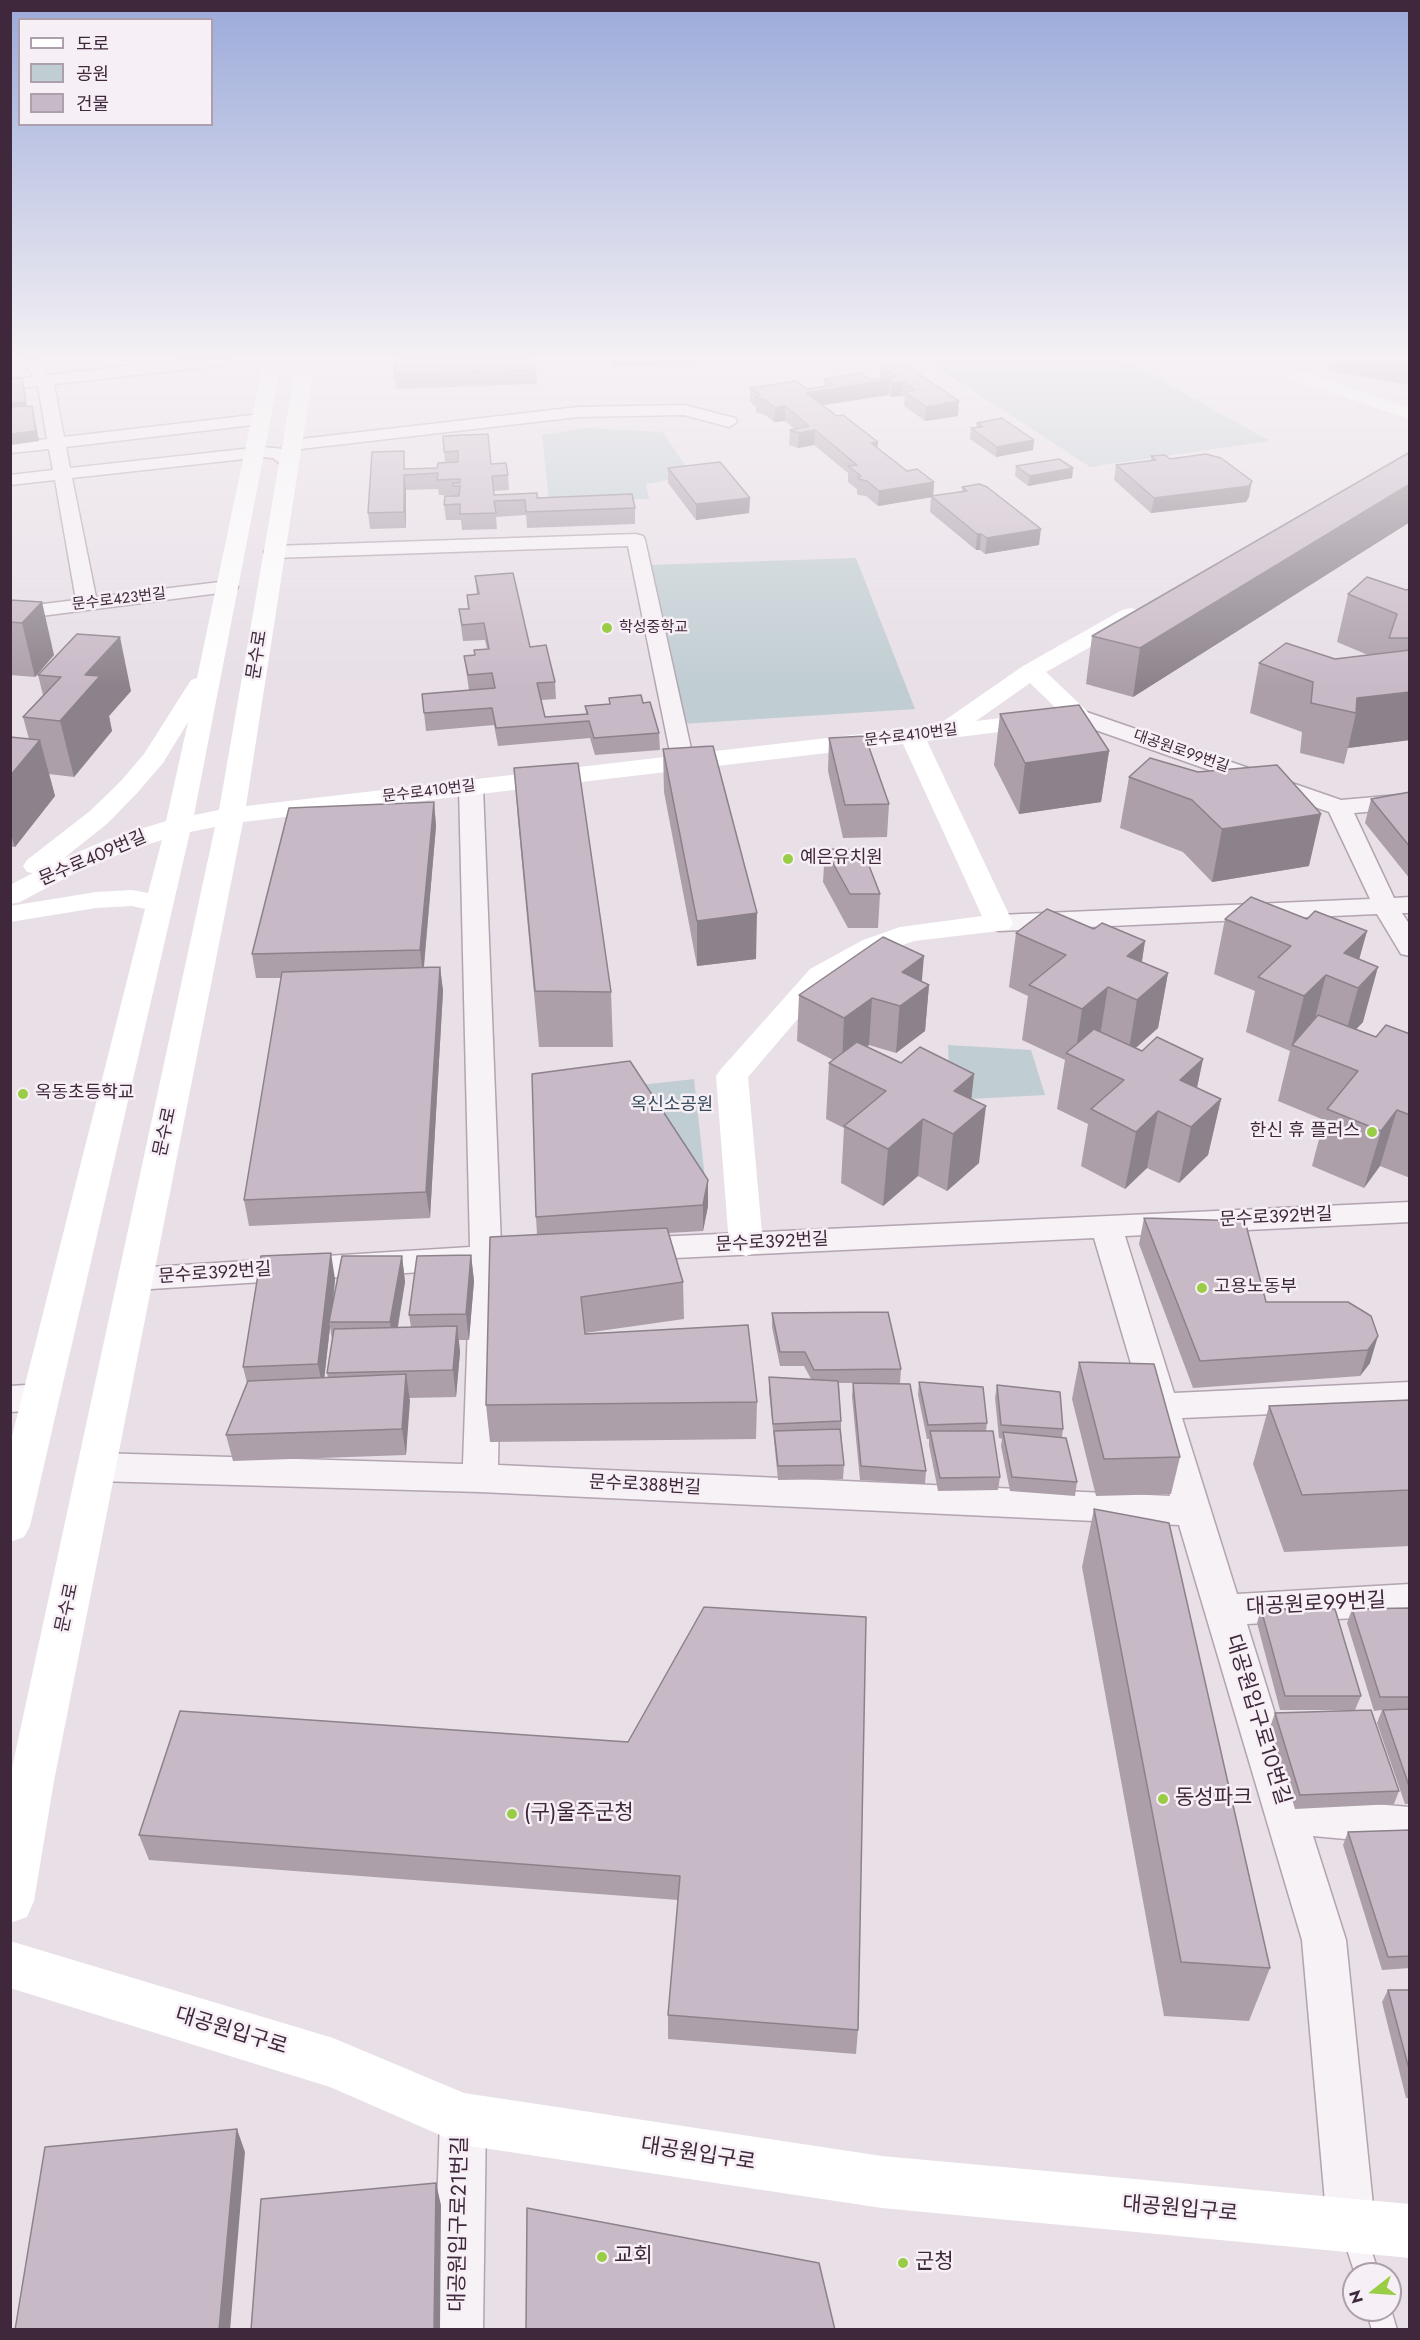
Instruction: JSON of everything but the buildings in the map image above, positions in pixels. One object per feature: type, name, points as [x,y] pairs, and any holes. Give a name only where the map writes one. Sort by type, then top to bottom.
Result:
[{"type":"main road","points":[[10,1526],[26,1398],[160,903],[252,469]]},
{"type":"main road","name":"문수로","points":[[10,1900],[32,1781],[231,816],[288,469]]},
{"type":"main road","points":[[943,732],[1031,671],[1154,602]]},
{"type":"main road","points":[[10,885],[69,842],[129,787],[154,758],[213,660]]},
{"type":"main road","points":[[1031,671],[1078,716]]},
{"type":"main road","name":"문수로410번길","points":[[178,826],[231,816],[1078,716]]},
{"type":"main road","points":[[746,1244],[732,1076],[820,975],[873,946],[910,933],[999,923],[912,736]]},
{"type":"main road","name":"문수로409번길","points":[[10,896],[63,868],[118,845],[178,826]]},
{"type":"main road","points":[[10,914],[96,900],[132,898],[160,903]]},
{"type":"main road","name":"대공원입구로","points":[[10,1964],[333,2063],[463,2119],[882,2182],[1410,2231]]},
{"type":"street","points":[[61,469],[87,603]]},
{"type":"street","points":[[10,480],[97,469]]},
{"type":"street","points":[[274,552],[636,540],[683,762]]},
{"type":"street","name":"문수로423번길","points":[[10,614],[228,587]]},
{"type":"street","name":"대공원로99번길","points":[[1078,716],[1339,807]]},
{"type":"street","points":[[471,787],[486,1256],[480,1478]]},
{"type":"street","points":[[1410,801],[1339,807],[1398,906],[1410,948]]},
{"type":"street","points":[[999,923],[1398,906]]},
{"type":"street","name":"문수로392번길","points":[[604,1250],[1410,1212]]},
{"type":"street","name":"대공원입구로10번길","points":[[1107,1226],[1324,1940],[1351,2225]]},
{"type":"street","name":"문수로392번길","points":[[135,1279],[557,1252]]},
{"type":"street","points":[[1161,1406],[1410,1395]]},
{"type":"street","name":"문수로388번길","points":[[97,1467],[480,1478],[1194,1511]]},
{"type":"street","name":"대공원로99번길","points":[[1223,1610],[1410,1599]]},
{"type":"street","points":[[1286,1815],[1410,1826]]},
{"type":"street","name":"대공원입구로21번길","points":[[458,2330],[463,2119]]},
{"type":"lane","points":[[1351,2225],[1363,2262]]},
{"type":"green space","points":[[546,469],[688,469],[692,476],[646,484],[649,499],[549,501]]},
{"type":"green space","points":[[856,558],[915,709],[681,724],[647,565]]},
{"type":"green space","points":[[948,1045],[1031,1050],[1045,1095],[950,1100]]},
{"type":"green space","name":"옥신소공원","points":[[694,1079],[708,1206],[631,1086]]},
{"type":"place","name":"학성중학교","points":[[607,628]]},
{"type":"place","name":"예은유치원","points":[[788,859]]},
{"type":"place","name":"옥동초등학교","points":[[23,1094]]},
{"type":"place","name":"한신 휴 플러스","points":[[1372,1132]]},
{"type":"place","name":"고용노동부","points":[[1202,1288]]},
{"type":"place","name":"동성파크","points":[[1163,1799]]},
{"type":"place","name":"(구)울주군청","points":[[512,1814]]},
{"type":"place","name":"교회","points":[[602,2257]]},
{"type":"place","name":"군청","points":[[903,2263]]}]
